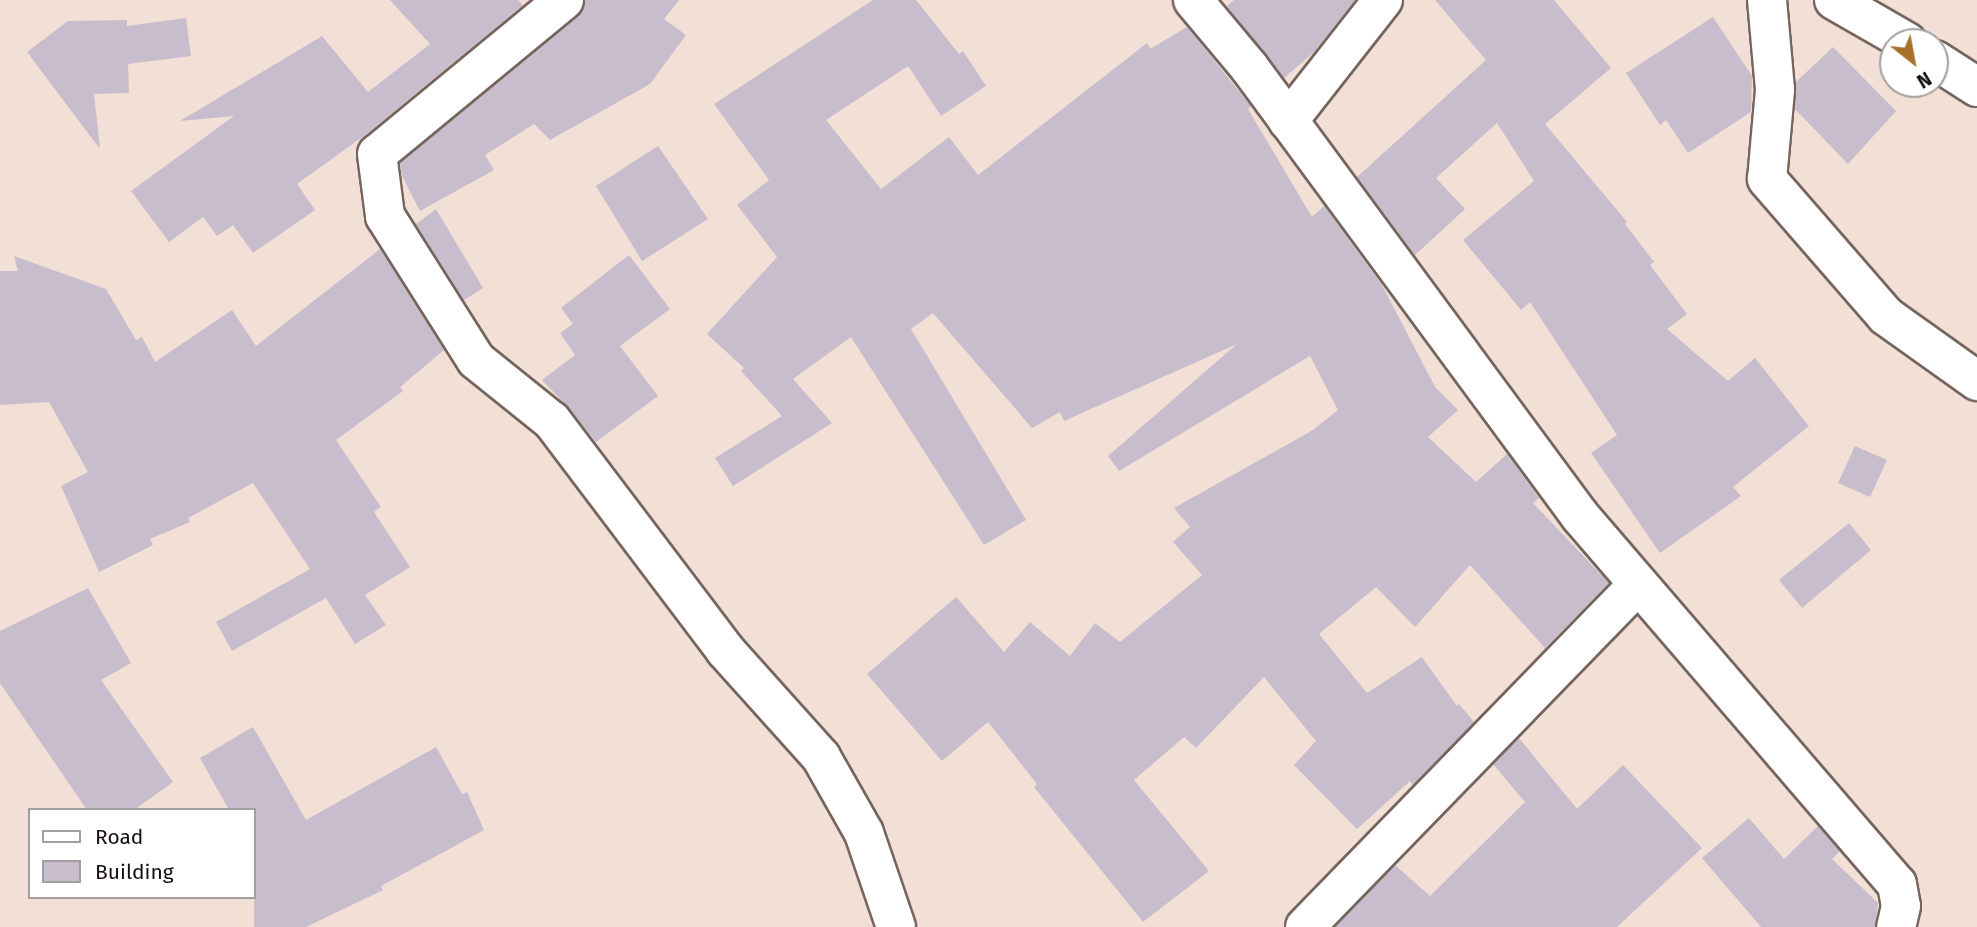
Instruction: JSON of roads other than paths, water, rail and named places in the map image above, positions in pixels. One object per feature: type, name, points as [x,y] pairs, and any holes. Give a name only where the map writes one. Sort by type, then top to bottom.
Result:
[{"type":"street","points":[[564,0],[377,155],[385,216],[476,360],[552,421],[725,650],[821,757],[864,833],[896,927]]},
{"type":"street","points":[[1193,0],[1288,121],[1580,516],[1897,884],[1901,906],[1896,927]]},
{"type":"street","points":[[1288,121],[1383,0]]},
{"type":"street","points":[[1767,0],[1775,90],[1767,178],[1886,316],[1977,381]]},
{"type":"street","points":[[1834,0],[1883,28]]},
{"type":"street","points":[[1949,69],[1977,88]]},
{"type":"street","points":[[1305,927],[1638,584]]}]
